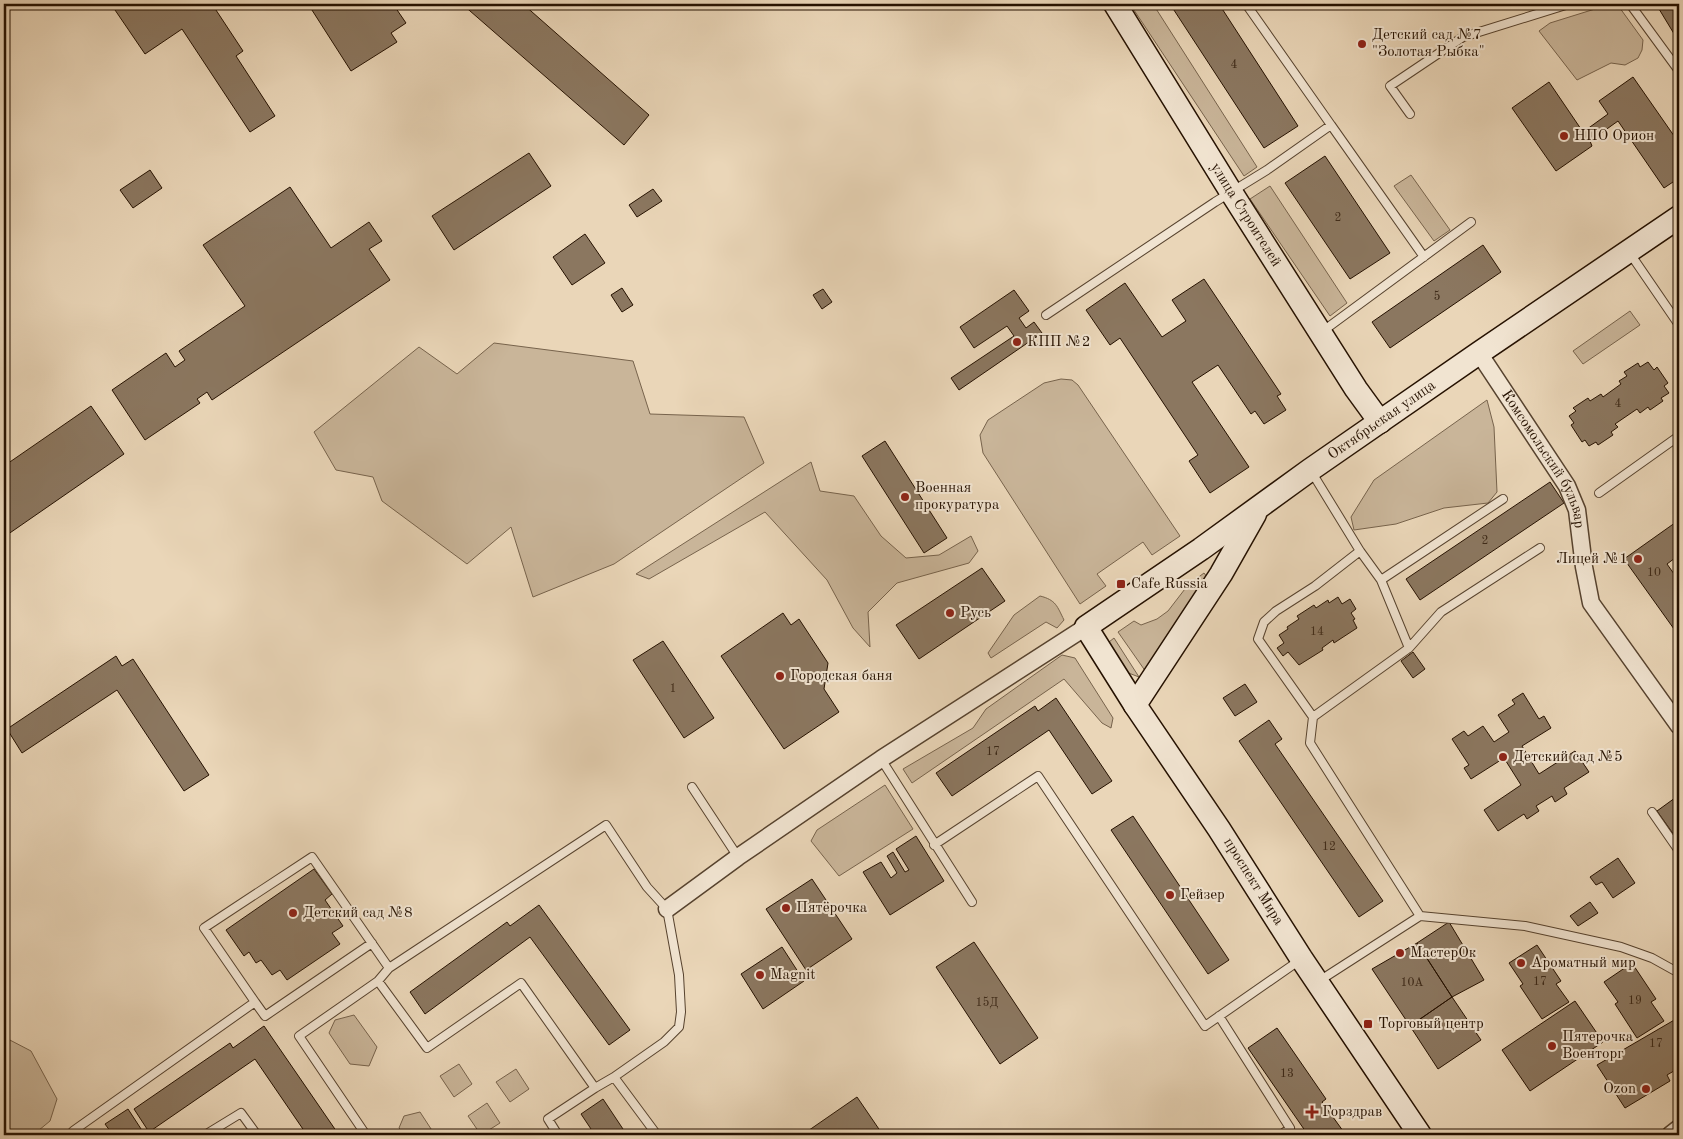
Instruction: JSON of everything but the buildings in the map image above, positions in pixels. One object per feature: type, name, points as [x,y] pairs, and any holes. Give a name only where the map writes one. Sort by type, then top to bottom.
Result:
[{"type":"street","name":"улица Строителей","points":[[1115,4],[1231,192],[1356,389],[1380,422]]},
{"type":"street","name":"Октябрьская улица","points":[[1086,628],[1478,353],[1679,217]]},
{"type":"street","name":"Комсомольский бульвар","points":[[1478,353],[1537,440],[1570,494],[1577,510],[1584,567],[1591,603],[1679,726]]},
{"type":"street","points":[[1136,705],[1221,574],[1259,507]]},
{"type":"street","points":[[1201,549],[1221,574]]},
{"type":"street","points":[[667,909],[738,857],[881,760],[1086,628]]},
{"type":"street","name":"проспект Мира","points":[[1086,628],[1219,829],[1301,958],[1420,1135]]},
{"type":"street","points":[[1670,1135],[1679,1128]]},
{"type":"lane","points":[[1246,4],[1424,257]]},
{"type":"lane","points":[[1410,114],[1390,86],[1463,37],[1569,4]]},
{"type":"lane","points":[[1630,4],[1679,72]]},
{"type":"lane","points":[[1046,314],[1267,170],[1330,125]]},
{"type":"lane","points":[[1321,332],[1471,222]]},
{"type":"lane","points":[[1628,251],[1679,325]]},
{"type":"lane","points":[[1599,493],[1679,436]]},
{"type":"lane","points":[[1310,470],[1360,551],[1381,580],[1410,648]]},
{"type":"lane","points":[[1381,580],[1503,499]]},
{"type":"lane","points":[[1313,718],[1410,648],[1441,612],[1540,548]]},
{"type":"lane","points":[[1360,551],[1315,586],[1276,611],[1264,622],[1258,639],[1313,718],[1310,743],[1420,916]]},
{"type":"lane","points":[[881,760],[972,902]]},
{"type":"lane","points":[[934,845],[1038,776],[1205,1026],[1301,958]]},
{"type":"lane","points":[[692,787],[738,857]]},
{"type":"lane","points":[[1652,812],[1679,851]]},
{"type":"lane","points":[[366,1135],[299,1036],[378,981],[388,968],[606,825],[647,887],[667,909],[679,976],[681,1012],[679,1026],[664,1042],[614,1077],[548,1119],[558,1135]]},
{"type":"lane","points":[[372,942],[265,1016],[204,928],[312,856],[372,942],[388,968]]},
{"type":"lane","points":[[1318,982],[1420,916],[1525,926],[1621,947],[1652,958],[1679,973]]},
{"type":"lane","points":[[378,981],[427,1048],[521,983],[595,1088]]},
{"type":"lane","points":[[75,1135],[73,1131],[255,1002]]},
{"type":"lane","points":[[1219,1016],[1290,1128],[1281,1135]]},
{"type":"lane","points":[[614,1077],[657,1135]]},
{"type":"lane","points":[[205,1135],[241,1113],[257,1135]]},
{"type":"shaded area","points":[[1130,4],[1153,4],[1257,167],[1244,176]]},
{"type":"shaded area","points":[[1611,4],[1617,4],[1643,40],[1642,50],[1638,58],[1625,65],[1611,63],[1577,80],[1539,31],[1550,23]]},
{"type":"shaded area","points":[[1411,175],[1450,230],[1434,241],[1394,186]]},
{"type":"shaded area","points":[[1270,186],[1347,303],[1330,316],[1250,199]]},
{"type":"shaded area","points":[[1630,311],[1640,325],[1583,364],[1573,351]]},
{"type":"shaded area","points":[[494,343],[633,361],[650,414],[744,417],[764,463],[614,564],[533,597],[511,527],[467,564],[382,501],[373,477],[336,470],[314,432],[419,347],[457,374]]},
{"type":"shaded area","points":[[1061,379],[1072,380],[1078,385],[1180,536],[1152,555],[1143,542],[1097,574],[1106,586],[1080,604],[983,453],[980,435],[988,420],[1044,383]]},
{"type":"shaded area","points":[[1487,400],[1494,427],[1497,492],[1488,503],[1444,508],[1396,524],[1354,530],[1351,517],[1374,480]]},
{"type":"shaded area","points":[[811,462],[820,491],[854,496],[881,536],[906,558],[939,555],[971,536],[978,551],[969,563],[897,583],[868,612],[870,647],[853,628],[827,580],[765,512],[649,579],[636,574]]},
{"type":"shaded area","points":[[1204,573],[1207,577],[1146,672],[1118,632],[1134,621],[1141,625],[1157,619],[1168,611],[1188,585]]},
{"type":"shaded area","points":[[1040,596],[1050,599],[1055,604],[1064,620],[1057,628],[1046,622],[991,658],[988,653],[1014,615]]},
{"type":"shaded area","points":[[1114,638],[1139,677],[1126,672],[1111,650],[1109,642]]},
{"type":"shaded area","points":[[1062,655],[1075,658],[1113,718],[1111,728],[1102,723],[1064,679],[912,783],[903,769],[973,728],[986,709]]},
{"type":"shaded area","points":[[885,785],[913,829],[839,876],[811,841],[817,830]]},
{"type":"shaded area","points":[[354,1015],[377,1047],[369,1066],[350,1064],[329,1033],[335,1020]]},
{"type":"shaded area","points":[[6,1038],[31,1051],[57,1099],[50,1121],[33,1135],[4,1135],[4,1039]]},
{"type":"shaded area","points":[[459,1064],[472,1084],[454,1097],[440,1076]]},
{"type":"shaded area","points":[[516,1069],[529,1089],[510,1102],[496,1082]]},
{"type":"shaded area","points":[[487,1103],[500,1123],[481,1135],[468,1116]]},
{"type":"shaded area","points":[[420,1112],[435,1135],[405,1135],[399,1128],[404,1116]]},
{"type":"place","name":"Детский сад №7 \"Золотая Рыбка\"","points":[[1362,44]]},
{"type":"place","name":"НПО Орион","points":[[1564,136]]},
{"type":"place","name":"КПП №2","points":[[1017,342]]},
{"type":"place","name":"Военная прокуратура","points":[[905,497]]},
{"type":"place","name":"Лицей №1","points":[[1638,559]]},
{"type":"place","name":"Cafe Russia","points":[[1121,584]]},
{"type":"place","name":"Русь","points":[[950,613]]},
{"type":"place","name":"Городская баня","points":[[780,676]]},
{"type":"place","name":"Детский сад №5","points":[[1503,757]]},
{"type":"place","name":"Гейзер","points":[[1170,895]]},
{"type":"place","name":"Пятёрочка","points":[[786,908]]},
{"type":"place","name":"Детский сад №8","points":[[293,913]]},
{"type":"place","name":"МастерОк","points":[[1400,953]]},
{"type":"place","name":"Ароматный мир","points":[[1521,963]]},
{"type":"place","name":"Magnit","points":[[760,975]]},
{"type":"place","name":"Торговый центр","points":[[1368,1024]]},
{"type":"place","name":"Пятерочка Военторг","points":[[1552,1046]]},
{"type":"place","name":"Ozon","points":[[1646,1089]]},
{"type":"place","name":"Горздрав","points":[[1312,1112]]}]
